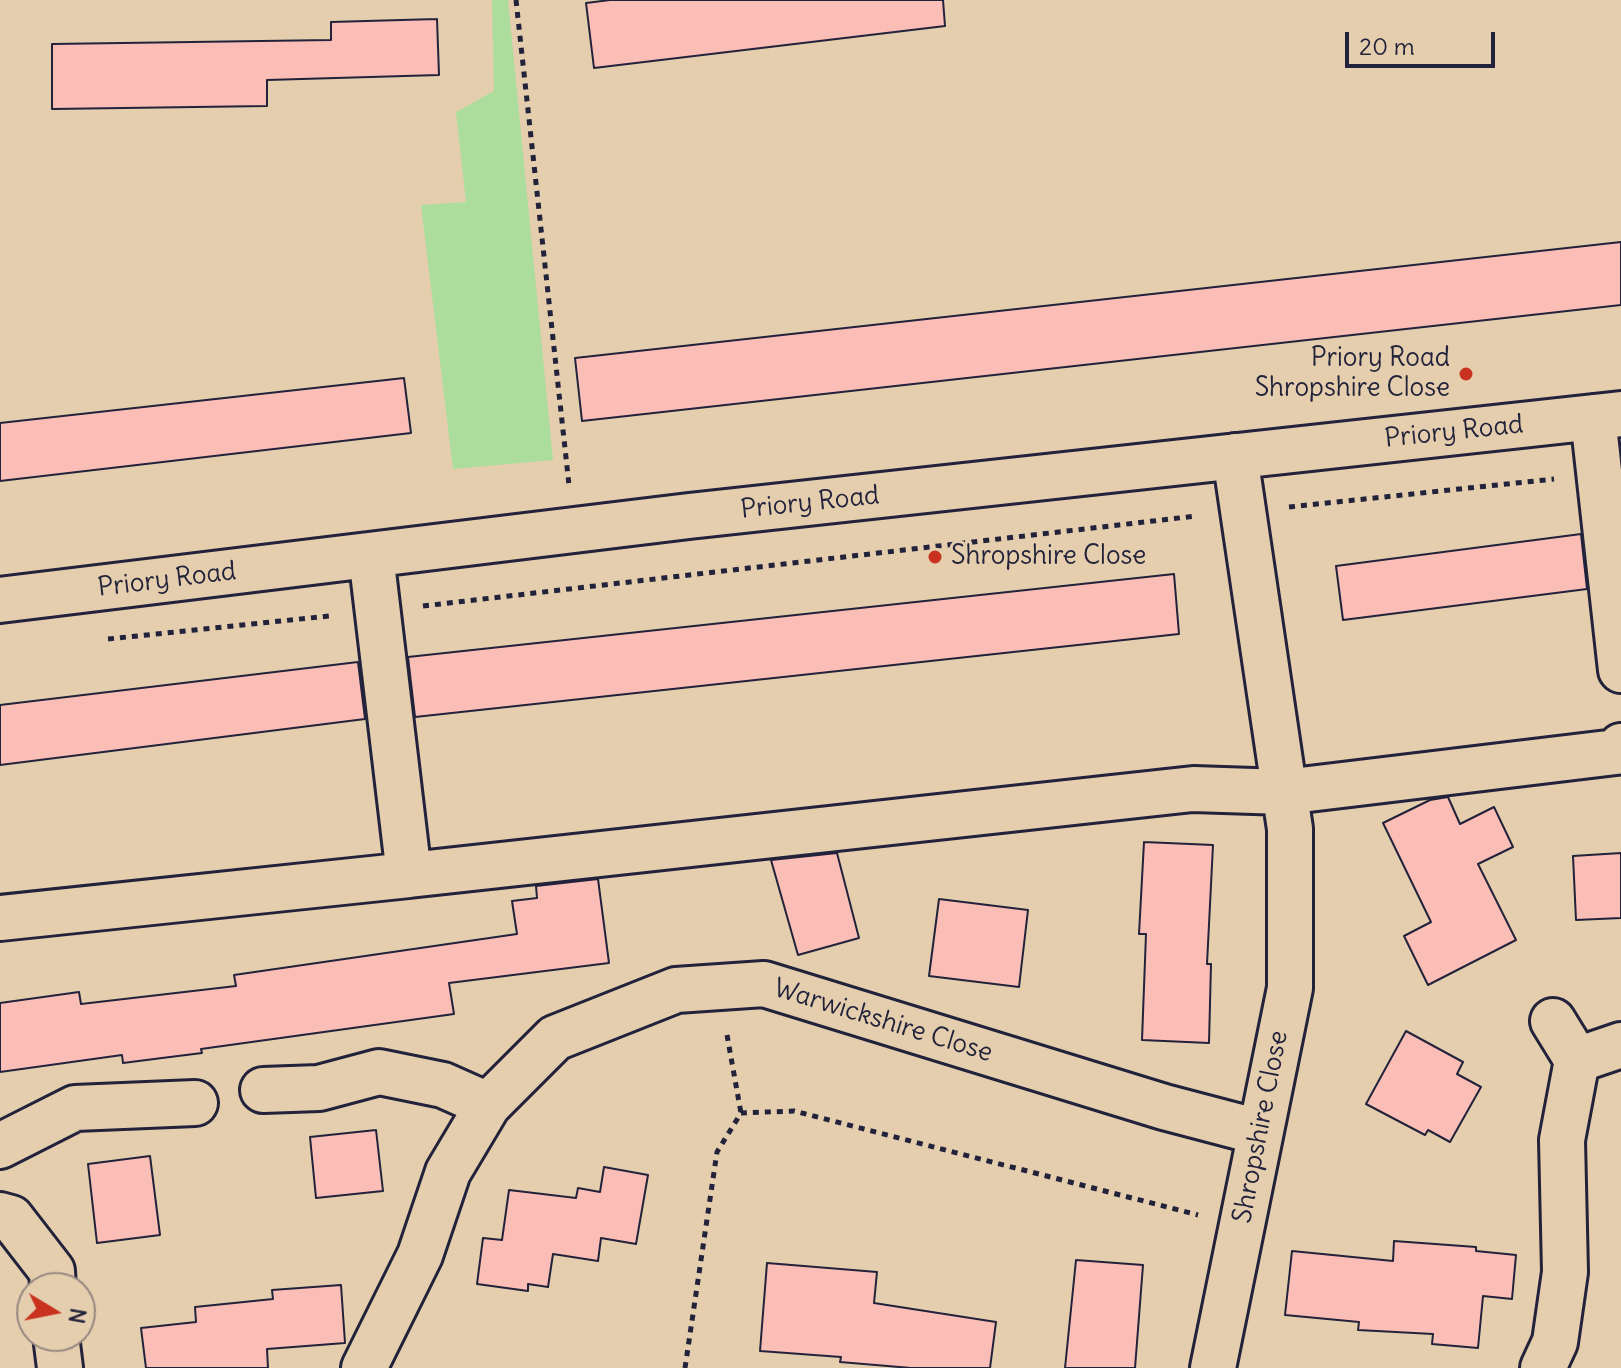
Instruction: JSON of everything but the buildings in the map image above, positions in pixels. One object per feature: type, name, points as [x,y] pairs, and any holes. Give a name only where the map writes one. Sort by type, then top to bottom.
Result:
[{"type":"street","name":"Priory Road","points":[[0,600],[574,530],[1607,416]]},
{"type":"street","points":[[1607,416],[1600,474],[1621,670]]},
{"type":"street","name":"Shropshire Close","points":[[1213,1368],[1290,988],[1290,829],[1235,456]]},
{"type":"street","points":[[371,555],[409,875]]},
{"type":"street","points":[[0,918],[1193,789],[1284,792],[1616,752],[1621,746]]},
{"type":"street","name":"Warwickshire Close","points":[[364,1368],[420,1255],[448,1172],[488,1105],[555,1038],[676,990],[764,984],[1164,1107],[1259,1132]]},
{"type":"street","points":[[1543,1368],[1555,1342],[1565,1272],[1562,1140],[1577,1060],[1553,1021]]},
{"type":"street","points":[[1577,1060],[1621,1045]]},
{"type":"street","points":[[263,1090],[319,1088],[379,1072],[443,1085],[488,1105]]},
{"type":"street","points":[[0,1146],[75,1108],[195,1103]]},
{"type":"street","points":[[0,1215],[11,1218],[52,1272]]},
{"type":"path","points":[[516,0],[574,530]]},
{"type":"path","points":[[95,640],[379,611],[1242,511],[1600,474]]},
{"type":"path","points":[[685,1368],[717,1152],[741,1113],[719,987]]},
{"type":"path","points":[[741,1113],[794,1111],[1241,1226]]},
{"type":"green space","points":[[492,0],[508,0],[553,460],[453,469],[421,205],[466,202],[456,112],[494,91]]},
{"type":"place","name":"Priory Road Shropshire Close","points":[[1466,374]]},
{"type":"place","name":"Shropshire Close","points":[[935,557]]}]
